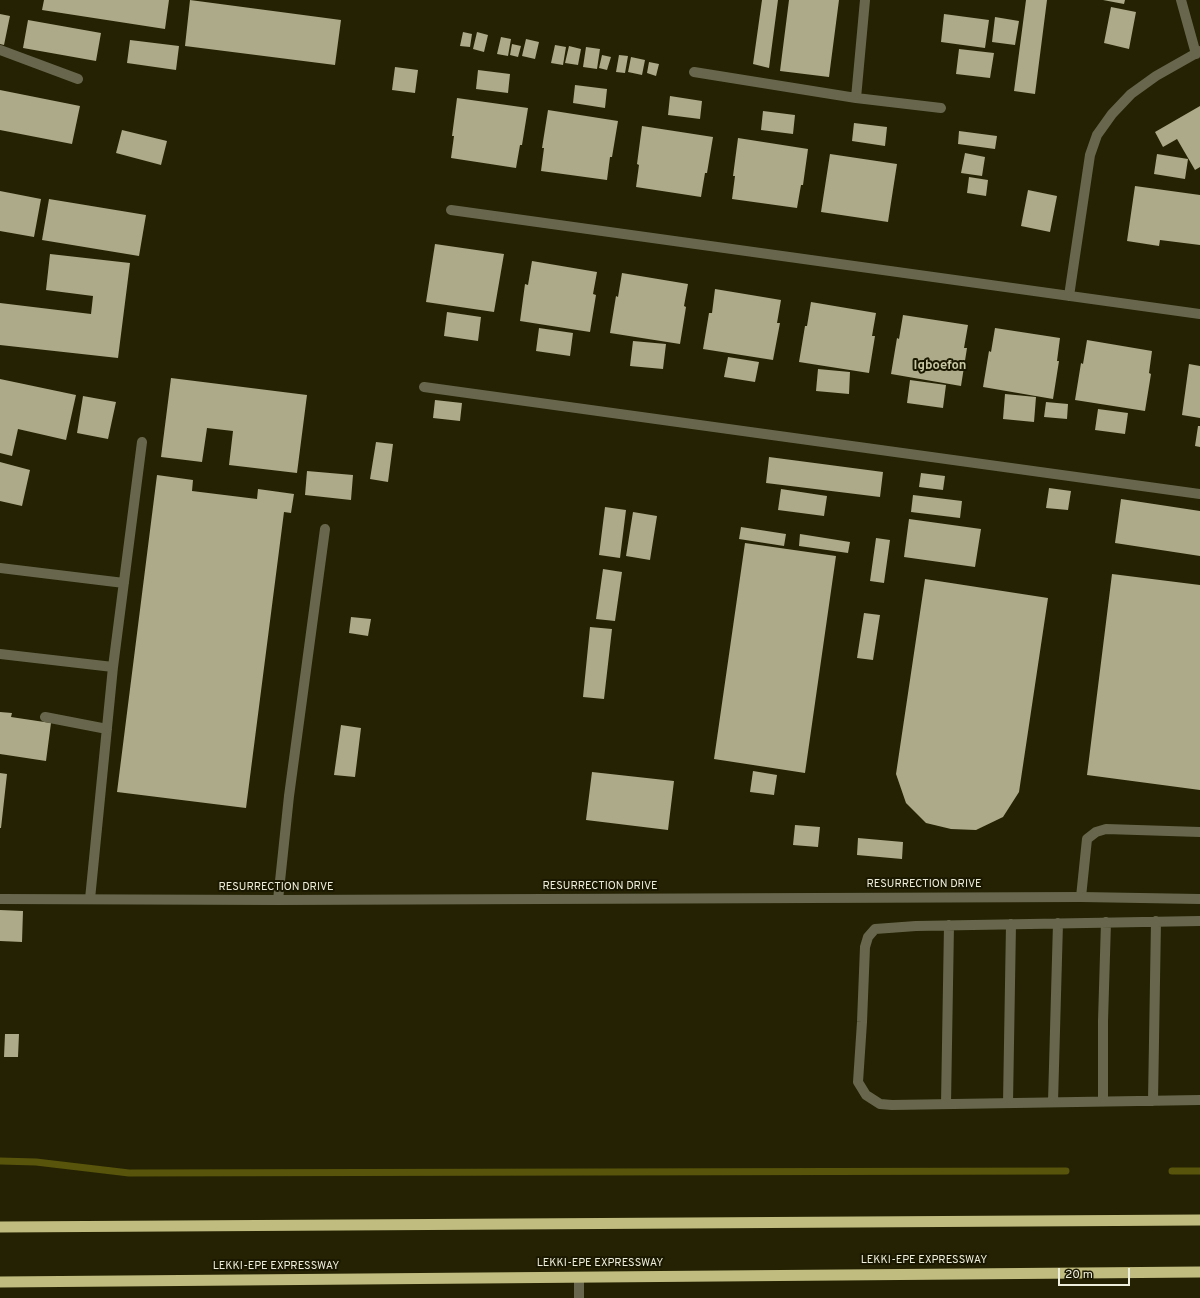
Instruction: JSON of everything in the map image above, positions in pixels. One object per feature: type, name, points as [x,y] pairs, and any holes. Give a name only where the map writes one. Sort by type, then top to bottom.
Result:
[{"type":"highway","points":[[0,1227],[1200,1220]]},
{"type":"highway","name":"LEKKI-EPE EXPRESSWAY","points":[[0,1282],[1200,1272]]},
{"type":"street","points":[[856,98],[865,0]]},
{"type":"street","points":[[1069,296],[1090,155],[1097,135],[1112,114],[1131,94],[1156,76],[1198,52],[1181,0]]},
{"type":"street","points":[[0,50],[78,79]]},
{"type":"street","points":[[694,72],[856,98],[941,108]]},
{"type":"street","points":[[451,210],[1200,314]]},
{"type":"street","points":[[424,387],[1200,494]]},
{"type":"street","points":[[90,899],[114,666],[142,442]]},
{"type":"street","points":[[278,900],[289,796],[325,529]]},
{"type":"street","points":[[0,568],[124,583]]},
{"type":"street","points":[[0,654],[114,666]]},
{"type":"street","points":[[45,717],[107,729]]},
{"type":"street","points":[[1080,897],[1087,839],[1096,832],[1106,829],[1200,832]]},
{"type":"street","name":"RESURRECTION DRIVE","points":[[0,899],[278,900],[1080,897],[1200,899]]},
{"type":"street","points":[[1200,921],[949,925],[874,929],[868,937],[865,947],[858,1082],[866,1095],[880,1104],[1200,1100]]},
{"type":"street","points":[[1103,1101],[1103,1021],[1106,922]]},
{"type":"street","points":[[1153,1101],[1156,922]]},
{"type":"street","points":[[1053,1102],[1058,923]]},
{"type":"street","points":[[1008,1103],[1011,924]]},
{"type":"street","points":[[946,1104],[949,925]]},
{"type":"street","points":[[579,1277],[579,1298]]},
{"type":"building","points":[[44,0],[169,0],[165,29],[42,10]]},
{"type":"building","points":[[190,0],[341,20],[335,65],[185,46]]},
{"type":"building","points":[[762,0],[778,0],[769,68],[753,64]]},
{"type":"building","points":[[789,0],[839,0],[829,77],[780,71]]},
{"type":"building","points":[[1026,0],[1047,0],[1035,94],[1014,91]]},
{"type":"building","points":[[1103,0],[1125,0],[1124,4]]},
{"type":"building","points":[[1111,7],[1136,12],[1129,49],[1104,43]]},
{"type":"building","points":[[0,14],[10,16],[4,45],[0,44]]},
{"type":"building","points":[[944,14],[989,20],[985,48],[941,42]]},
{"type":"building","points":[[995,17],[1019,21],[1015,45],[992,42]]},
{"type":"building","points":[[28,20],[101,33],[96,61],[23,48]]},
{"type":"building","points":[[463,32],[472,34],[470,47],[460,46]]},
{"type":"building","points":[[477,32],[488,35],[484,52],[473,49]]},
{"type":"building","points":[[501,37],[511,39],[508,56],[497,54]]},
{"type":"building","points":[[526,39],[539,42],[535,59],[522,56]]},
{"type":"building","points":[[130,40],[179,46],[176,70],[127,63]]},
{"type":"building","points":[[512,44],[521,46],[518,57],[510,55]]},
{"type":"building","points":[[555,45],[566,47],[563,65],[551,63]]},
{"type":"building","points":[[569,46],[581,49],[578,65],[565,63]]},
{"type":"building","points":[[586,47],[600,49],[597,69],[583,67]]},
{"type":"building","points":[[959,49],[994,53],[990,78],[956,74]]},
{"type":"building","points":[[602,55],[611,57],[607,70],[599,68]]},
{"type":"building","points":[[619,55],[628,56],[625,73],[616,72]]},
{"type":"building","points":[[631,57],[645,60],[642,75],[628,72]]},
{"type":"building","points":[[649,62],[659,64],[656,76],[647,73]]},
{"type":"building","points":[[395,67],[418,70],[415,93],[392,90]]},
{"type":"building","points":[[478,70],[510,74],[508,93],[476,89]]},
{"type":"building","points":[[575,85],[607,89],[605,108],[573,103]]},
{"type":"building","points":[[0,90],[80,106],[72,144],[0,130]]},
{"type":"building","points":[[670,96],[702,101],[700,119],[668,115]]},
{"type":"building","points":[[457,98],[528,108],[522,145],[520,145],[516,168],[451,158]]},
{"type":"building","points":[[1200,106],[1200,167],[1195,170],[1177,139],[1163,147],[1155,132]]},
{"type":"building","points":[[548,110],[618,121],[612,157],[610,157],[607,180],[541,171],[544,148],[542,148]]},
{"type":"building","points":[[763,111],[795,115],[793,134],[761,130]]},
{"type":"building","points":[[854,123],[887,127],[885,146],[852,141]]},
{"type":"building","points":[[642,126],[713,137],[701,197],[636,187],[639,165],[637,164]]},
{"type":"building","points":[[122,130],[167,141],[161,165],[116,153]]},
{"type":"building","points":[[959,131],[997,136],[995,149],[958,144]]},
{"type":"building","points":[[738,138],[808,149],[803,185],[801,185],[797,208],[732,199],[735,176],[733,176]]},
{"type":"building","points":[[965,153],[985,157],[982,176],[961,173]]},
{"type":"building","points":[[830,154],[897,164],[888,222],[821,212]]},
{"type":"building","points":[[1157,154],[1188,159],[1185,179],[1154,174]]},
{"type":"building","points":[[969,177],[988,180],[986,196],[967,193]]},
{"type":"building","points":[[1135,186],[1200,195],[1200,245],[1160,240],[1159,246],[1127,241]]},
{"type":"building","points":[[1028,190],[1057,196],[1050,232],[1021,226]]},
{"type":"building","points":[[0,191],[41,199],[34,237],[0,231]]},
{"type":"building","points":[[49,199],[146,215],[139,256],[42,240]]},
{"type":"building","points":[[435,244],[504,254],[494,312],[426,302]]},
{"type":"building","points":[[50,254],[130,263],[118,358],[0,345],[0,303],[91,314],[93,296],[46,290]]},
{"type":"building","points":[[532,261],[597,272],[593,294],[596,295],[590,332],[520,321],[525,284],[528,285]]},
{"type":"building","points":[[622,273],[688,284],[680,344],[610,333],[616,296],[618,297]]},
{"type":"building","points":[[715,289],[781,300],[777,323],[780,323],[773,360],[703,349],[709,313],[712,313]]},
{"type":"building","points":[[811,302],[876,313],[872,336],[875,336],[869,373],[799,362]]},
{"type":"building","points":[[447,312],[481,317],[478,341],[444,336]]},
{"type":"building","points":[[903,315],[968,325],[964,348],[967,348],[961,386],[891,374],[897,338],[899,339]]},
{"type":"building","points":[[539,328],[573,333],[570,356],[536,351]]},
{"type":"building","points":[[995,328],[1060,338],[1057,361],[1059,361],[1053,399],[983,387],[989,351],[991,352]]},
{"type":"building","points":[[1087,340],[1152,351],[1149,373],[1151,374],[1145,411],[1075,400],[1081,363],[1083,364]]},
{"type":"building","points":[[633,341],[666,344],[663,369],[630,366]]},
{"type":"building","points":[[728,357],[759,362],[755,382],[724,377]]},
{"type":"building","points":[[1189,364],[1200,366],[1200,418],[1182,415]]},
{"type":"building","points":[[818,369],[850,372],[849,394],[816,391]]},
{"type":"building","points":[[171,378],[307,395],[297,473],[229,465],[233,431],[207,428],[202,462],[161,457]]},
{"type":"building","points":[[0,379],[76,395],[66,440],[18,429],[12,456],[0,453]]},
{"type":"building","points":[[910,380],[946,385],[943,408],[907,403]]},
{"type":"building","points":[[1005,394],[1036,397],[1034,422],[1003,419]]},
{"type":"building","points":[[83,396],[116,402],[108,439],[77,433]]},
{"type":"building","points":[[435,400],[462,403],[460,421],[433,418]]},
{"type":"building","points":[[1046,402],[1068,404],[1067,419],[1044,417]]},
{"type":"building","points":[[1098,409],[1128,413],[1125,434],[1095,430]]},
{"type":"building","points":[[1198,426],[1200,426],[1200,447],[1195,446]]},
{"type":"building","points":[[376,442],[393,444],[388,482],[370,479]]},
{"type":"building","points":[[769,457],[883,472],[880,497],[766,483]]},
{"type":"building","points":[[0,462],[30,470],[22,506],[0,501]]},
{"type":"building","points":[[307,471],[353,475],[351,500],[305,495]]},
{"type":"building","points":[[921,473],[945,476],[943,490],[919,487]]},
{"type":"building","points":[[157,475],[193,480],[192,491],[257,499],[258,489],[294,494],[291,513],[284,512],[246,808],[117,792]]},
{"type":"building","points":[[1049,488],[1071,491],[1068,510],[1046,508]]},
{"type":"building","points":[[781,489],[827,496],[824,516],[778,510]]},
{"type":"building","points":[[913,495],[962,501],[960,518],[911,512]]},
{"type":"building","points":[[1121,499],[1200,511],[1200,556],[1115,543]]},
{"type":"building","points":[[605,507],[626,510],[620,558],[599,555]]},
{"type":"building","points":[[633,512],[657,516],[650,560],[626,556]]},
{"type":"building","points":[[909,519],[981,529],[975,567],[904,557]]},
{"type":"building","points":[[741,527],[786,534],[784,546],[739,539]]},
{"type":"building","points":[[800,534],[850,542],[848,553],[799,546]]},
{"type":"building","points":[[876,538],[890,540],[884,583],[870,581]]},
{"type":"building","points":[[745,543],[836,556],[805,773],[714,759]]},
{"type":"building","points":[[603,569],[622,572],[615,621],[596,619]]},
{"type":"building","points":[[1112,574],[1200,585],[1200,790],[1087,775]]},
{"type":"building","points":[[925,579],[1048,598],[1019,792],[1003,817],[976,830],[951,829],[926,823],[906,803],[896,774]]},
{"type":"building","points":[[864,613],[880,615],[873,660],[857,658]]},
{"type":"building","points":[[351,617],[371,619],[368,636],[349,633]]},
{"type":"building","points":[[590,627],[612,629],[604,699],[583,697]]},
{"type":"building","points":[[0,712],[12,713],[11,717],[51,723],[46,761],[0,754]]},
{"type":"building","points":[[341,725],[361,728],[355,777],[334,775]]},
{"type":"building","points":[[753,771],[777,775],[774,795],[750,792]]},
{"type":"building","points":[[592,772],[674,781],[668,830],[586,820]]},
{"type":"building","points":[[0,773],[7,774],[1,828],[0,828]]},
{"type":"building","points":[[795,825],[820,827],[818,847],[793,845]]},
{"type":"building","points":[[858,838],[903,842],[902,859],[857,855]]},
{"type":"building","points":[[0,910],[23,911],[22,942],[0,941]]},
{"type":"building","points":[[5,1034],[19,1034],[18,1057],[4,1057]]},
{"type":"waterway","points":[[0,1161],[36,1162],[129,1173],[1066,1171]]},
{"type":"waterway","points":[[1172,1171],[1200,1171]]},
{"type":"district","name":"Igboefon","points":[[940,366]]}]
